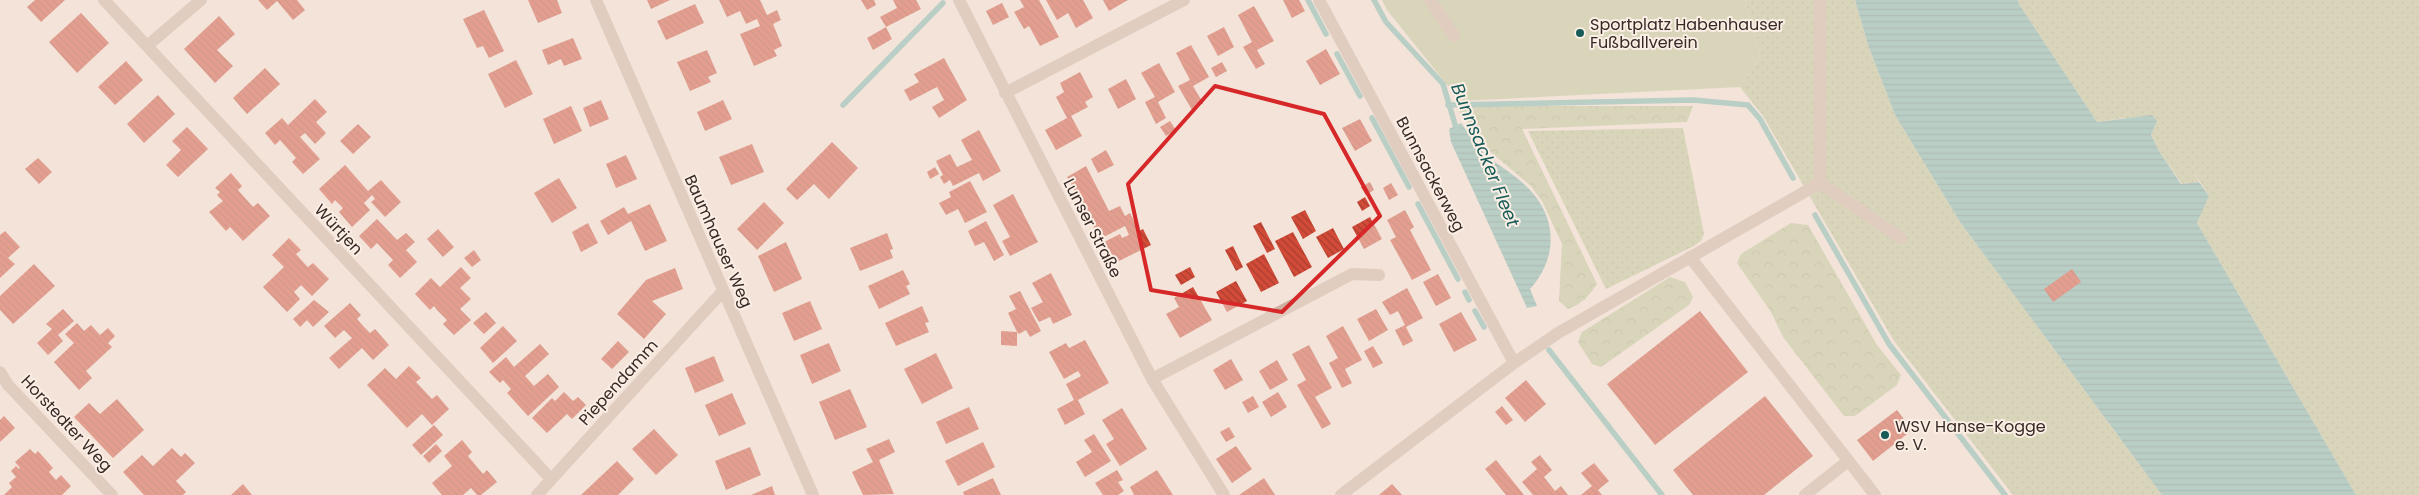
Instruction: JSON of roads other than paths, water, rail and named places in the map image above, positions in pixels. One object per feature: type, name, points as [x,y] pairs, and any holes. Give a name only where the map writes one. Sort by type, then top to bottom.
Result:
[{"type":"street","name":"Würtjen","points":[[104,0],[551,479]]},
{"type":"street","points":[[147,46],[201,0]]},
{"type":"street","name":"Baumhauser Weg","points":[[596,0],[813,495]]},
{"type":"street","name":"Lunser Straße","points":[[959,0],[1152,379],[1224,495]]},
{"type":"street","points":[[1005,93],[1184,0]]},
{"type":"street","name":"Bunnsackerweg","points":[[1319,0],[1514,363]]},
{"type":"street","points":[[1430,0],[1454,36]]},
{"type":"street","points":[[1820,0],[1820,183]]},
{"type":"street","points":[[1341,495],[1514,363],[1558,333],[1820,183]]},
{"type":"street","points":[[1820,183],[1902,238]]},
{"type":"street","points":[[1690,258],[1874,495]]},
{"type":"street","points":[[1152,379],[1352,274],[1379,275]]},
{"type":"street","name":"Piependamm","points":[[537,495],[723,291]]},
{"type":"street","name":"Horstedter Weg","points":[[0,372],[8,385],[112,495]]},
{"type":"street","points":[[1805,495],[1848,461]]},
{"type":"water","points":[[1855,0],[2018,0],[2097,122],[2152,115],[2157,121],[2151,135],[2159,151],[2181,184],[2199,182],[2209,196],[2197,223],[2356,495],[2162,495],[1960,222],[1895,115],[1868,45]]},
{"type":"water","points":[[1461,123],[1479,148],[1527,187],[1544,211],[1549,224],[1551,238],[1546,264],[1530,289],[1537,306],[1527,308],[1451,142],[1449,129]]},
{"type":"waterway","points":[[1308,0],[1326,34]]},
{"type":"waterway","name":"Bunnsacker Fleet","points":[[1374,0],[1386,22],[1443,84],[1457,131]]},
{"type":"waterway","points":[[843,105],[943,3]]},
{"type":"waterway","points":[[1337,54],[1360,96]]},
{"type":"waterway","points":[[1448,105],[1693,100],[1748,105],[1760,119],[1793,178]]},
{"type":"waterway","points":[[1372,118],[1409,187]]},
{"type":"waterway","points":[[1418,204],[1458,279]]},
{"type":"waterway","points":[[1815,215],[1889,344],[2005,495]]},
{"type":"waterway","points":[[1465,292],[1469,300]]},
{"type":"waterway","points":[[1475,311],[1484,327]]},
{"type":"waterway","name":"Bunnsacker Fleet","points":[[1549,350],[1662,495]]},
{"type":"place","name":"Sportplatz Habenhauser Fußballverein","points":[[1580,33]]},
{"type":"place","name":"WSV Hanse-Kogge e. V.","points":[[1885,435]]}]
